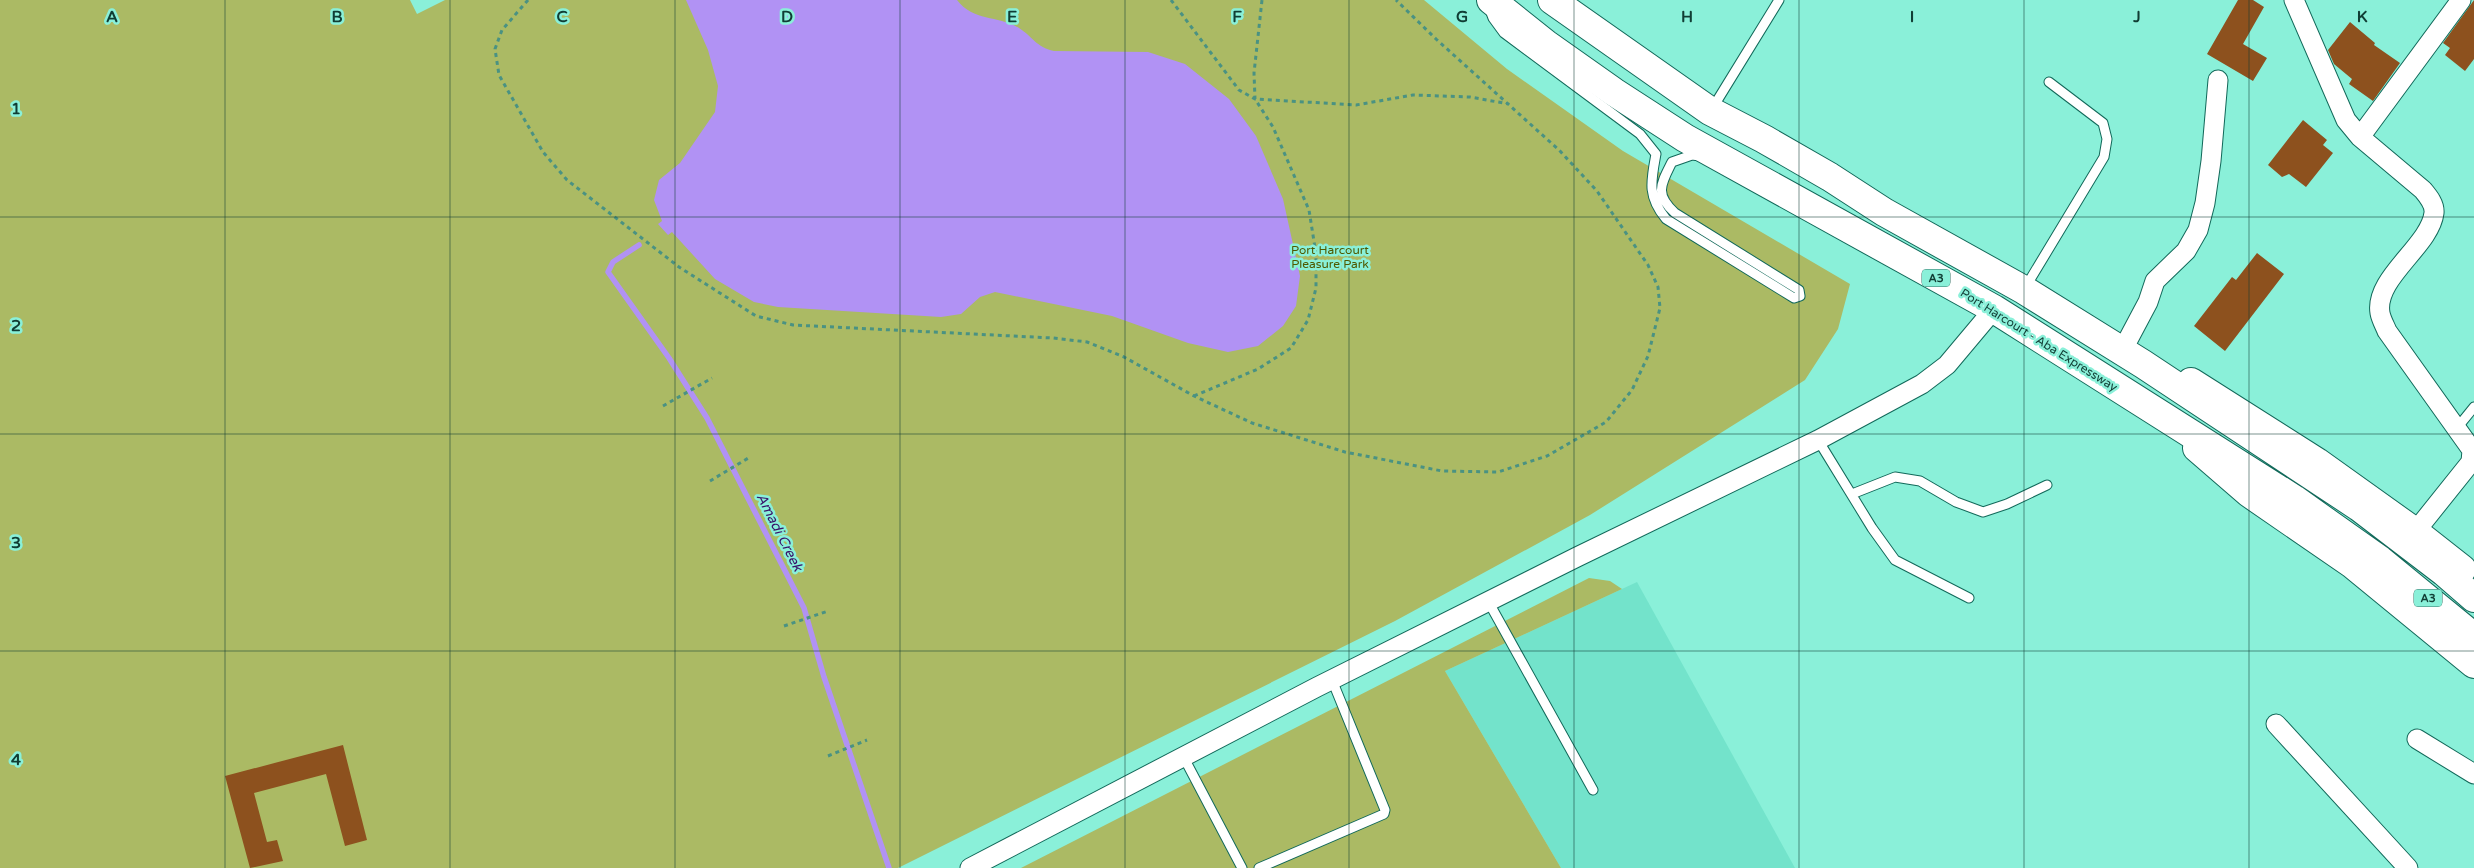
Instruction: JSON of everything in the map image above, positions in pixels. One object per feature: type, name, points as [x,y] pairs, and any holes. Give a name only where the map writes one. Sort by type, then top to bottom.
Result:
[{"type":"main road","name":"Port Harcourt - Aba Expressway","points":[[1490,0],[1546,44],[1614,92],[1720,158],[1994,309],[2160,416],[2294,499],[2380,560],[2474,637]]},
{"type":"main road","name":"A3","points":[[1552,0],[1710,111],[1764,139],[1830,177],[1884,212],[2024,290],[2406,534],[2444,572],[2474,598]]},
{"type":"main road","points":[[2160,416],[2249,492],[2352,564],[2474,664]]},
{"type":"main road","points":[[2406,534],[2474,580]]},
{"type":"street","points":[[2294,0],[2346,120],[2360,137],[2423,190],[2431,199],[2435,212],[2430,225],[2386,287],[2381,301],[2380,313],[2388,331],[2472,450],[2471,462],[2406,534]]},
{"type":"street","points":[[2360,137],[2461,0]]},
{"type":"street","points":[[2132,358],[2156,281],[2186,251],[2198,230],[2205,203],[2211,161],[2218,80]]},
{"type":"street","points":[[970,868],[1182,756],[1488,601],[1818,440],[1922,384],[1947,366],[1994,309]]},
{"type":"street","points":[[2276,724],[2408,868]]},
{"type":"street","points":[[2417,739],[2474,774]]},
{"type":"lane","points":[[1486,0],[1493,18],[1504,33],[1640,134],[1650,144],[1656,154],[1652,196],[1656,207],[1666,219],[1794,298],[1800,296],[1800,290],[1675,213],[1665,204],[1661,195],[1662,183],[1672,162],[1692,155],[1720,158]]},
{"type":"lane","points":[[1710,111],[1779,0]]},
{"type":"lane","points":[[2024,290],[2104,157],[2107,139],[2103,123],[2049,82]]},
{"type":"lane","points":[[2457,428],[2474,407]]},
{"type":"lane","points":[[1818,440],[1872,528],[1895,560],[1970,598]]},
{"type":"lane","points":[[1852,494],[1894,477],[1920,481],[1956,502],[1983,512],[2007,504],[2047,485]]},
{"type":"lane","points":[[1488,601],[1592,790]]},
{"type":"lane","points":[[1260,868],[1384,814],[1385,810],[1332,680]]},
{"type":"lane","points":[[1182,756],[1242,868]]},
{"type":"path","points":[[528,0],[502,30],[495,49],[499,75],[543,152],[566,180],[679,267],[756,316],[793,325],[1087,342],[1124,357],[1194,396],[1252,423],[1345,452],[1442,470],[1498,472],[1547,456],[1606,422],[1632,390],[1648,356],[1660,308],[1658,287],[1648,265],[1597,191],[1559,150],[1436,39],[1396,0]]},
{"type":"path","points":[[1171,0],[1239,90],[1255,99],[1356,105],[1414,95],[1470,97],[1509,104]]},
{"type":"path","points":[[1194,396],[1258,369],[1291,348],[1308,320],[1316,288],[1316,254],[1309,210],[1273,127],[1255,99],[1254,73],[1262,0]]},
{"type":"path","points":[[663,406],[712,378]]},
{"type":"path","points":[[710,481],[750,456]]},
{"type":"path","points":[[784,626],[828,611]]},
{"type":"path","points":[[828,756],[867,740]]},
{"type":"shaded area","points":[[686,0],[957,0],[971,12],[1011,24],[1024,31],[1039,44],[1054,51],[1148,52],[1185,64],[1229,99],[1256,136],[1283,199],[1300,276],[1296,306],[1283,326],[1258,346],[1228,352],[1188,343],[1112,316],[995,292],[980,297],[961,314],[941,317],[778,307],[754,302],[715,279],[672,232],[668,235],[658,224],[662,221],[654,200],[659,180],[680,163],[715,112],[718,86],[708,50]]},
{"type":"shaded area","points":[[1637,582],[1795,868],[1561,868],[1445,671]]},
{"type":"green space","name":"Port Harcourt Pleasure Park","points":[[0,0],[410,0],[417,14],[445,0],[1424,0],[1507,69],[1623,151],[1850,284],[1838,329],[1805,380],[1590,515],[1395,621],[898,868],[0,868]]},
{"type":"green space","points":[[1589,578],[1610,581],[1622,589],[1445,671],[1561,868],[1021,868]]},
{"type":"building","points":[[2238,0],[2253,0],[2264,7],[2243,44],[2267,58],[2253,81],[2207,54]]},
{"type":"building","points":[[2474,0],[2474,59],[2465,71],[2445,55],[2450,48],[2443,43]]},
{"type":"building","points":[[2350,22],[2375,43],[2374,45],[2400,63],[2373,101],[2349,84],[2352,79],[2334,64],[2328,50]]},
{"type":"building","points":[[2303,120],[2327,140],[2323,145],[2333,153],[2306,187],[2289,174],[2282,177],[2268,165]]},
{"type":"building","points":[[2257,253],[2284,274],[2225,351],[2194,326],[2232,277],[2236,280]]},
{"type":"building","points":[[343,745],[367,840],[345,846],[326,774],[254,793],[267,842],[277,840],[283,861],[250,868],[225,776]]},
{"type":"waterway","name":"Amadi Creek","points":[[639,245],[613,262],[608,272],[669,358],[707,418],[804,608],[824,677],[889,868]]}]
